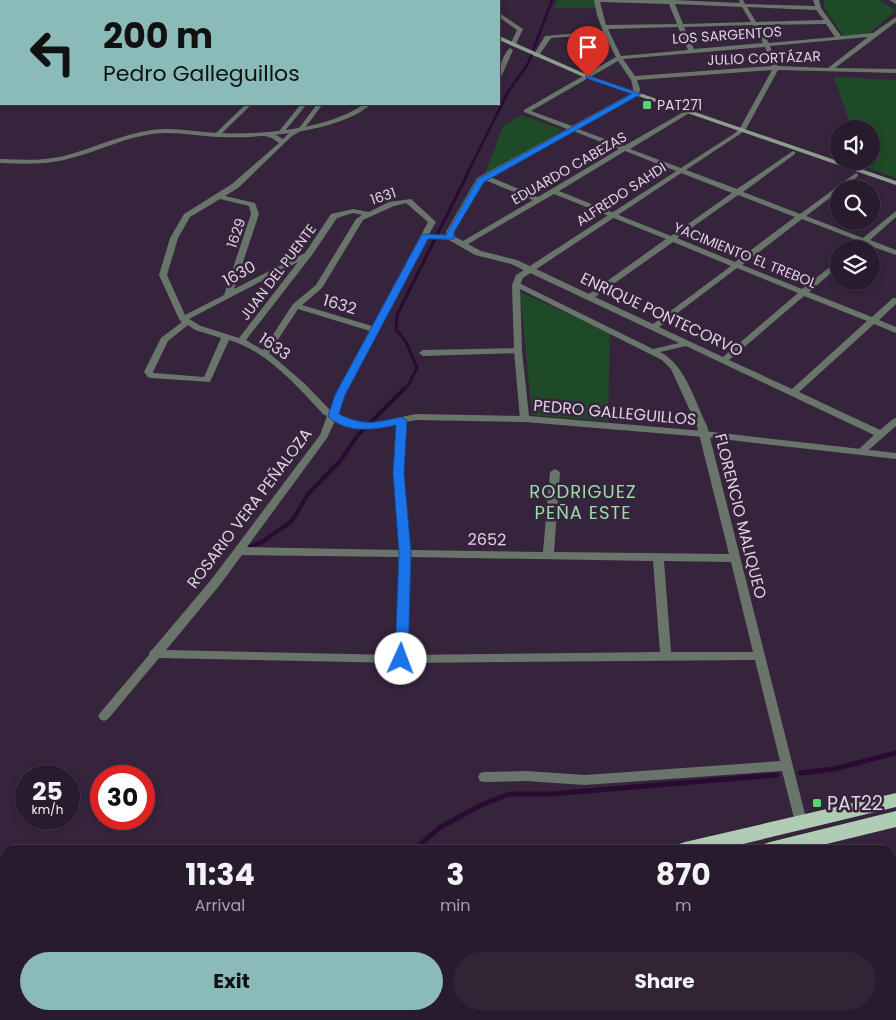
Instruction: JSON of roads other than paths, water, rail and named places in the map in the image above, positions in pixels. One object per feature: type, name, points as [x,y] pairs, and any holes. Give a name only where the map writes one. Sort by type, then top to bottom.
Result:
[{"type":"highway","points":[[706,845],[896,800]]},
{"type":"highway","points":[[790,845],[896,819]]},
{"type":"main road","points":[[500,39],[512,48],[585,78],[896,183]]},
{"type":"main road","points":[[500,45],[536,56],[585,78]]},
{"type":"main road","points":[[740,131],[793,153],[896,189]]},
{"type":"street","points":[[451,238],[450,232],[475,186],[634,95],[638,86],[620,58],[606,30],[597,9],[597,0],[741,3],[818,8]]},
{"type":"street","points":[[816,0],[818,8],[840,39]]},
{"type":"street","points":[[892,0],[896,2]]},
{"type":"street","points":[[670,1],[691,50]]},
{"type":"street","points":[[740,131],[776,68],[767,45],[741,3]]},
{"type":"street","points":[[500,16],[520,29],[500,73]]},
{"type":"street","points":[[830,69],[896,19]]},
{"type":"street","points":[[536,56],[546,37],[555,35],[680,26],[828,22]]},
{"type":"street","name":"LOS SARGENTOS","points":[[574,130],[526,111],[620,58],[691,50],[873,35]]},
{"type":"street","name":"JULIO CORTÁZAR","points":[[632,78],[776,68],[896,71]]},
{"type":"street","points":[[216,135],[248,105]]},
{"type":"street","points":[[282,131],[303,105]]},
{"type":"street","points":[[185,320],[163,275],[174,238],[181,224],[187,216],[254,170],[290,135],[302,128],[319,105]]},
{"type":"street","points":[[0,161],[49,161],[153,132],[178,130],[216,135],[263,134],[302,128],[349,116],[359,112],[367,105]]},
{"type":"street","name":"EDUARDO CABEZAS","points":[[462,245],[686,113]]},
{"type":"street","points":[[574,130],[864,240],[896,213]]},
{"type":"street","name":"ALFREDO SAHDI","points":[[518,281],[529,269],[740,131]]},
{"type":"street","points":[[263,134],[274,136],[283,143]]},
{"type":"street","points":[[590,297],[793,153]]},
{"type":"street","points":[[654,327],[856,175]]},
{"type":"street","points":[[486,178],[538,200]]},
{"type":"street","name":"YACIMIENTO EL TREBOL","points":[[554,191],[896,330]]},
{"type":"street","name":"1629","points":[[218,196],[252,205],[255,214],[227,297]]},
{"type":"street","name":"1631","points":[[334,216],[353,211],[368,214],[392,204],[408,202],[432,222]]},
{"type":"street","points":[[264,354],[296,306],[319,286],[360,219],[368,214]]},
{"type":"street","name":"JUAN DEL PUENTE","points":[[241,341],[309,253],[334,216]]},
{"type":"street","name":"ROSARIO VERA PEÑALOZA","points":[[104,716],[240,551],[324,436],[340,395],[432,222]]},
{"type":"street","name":"ENRIQUE PONTECORVO","points":[[425,236],[451,238],[478,253],[514,262],[688,342],[882,435]]},
{"type":"street","points":[[880,246],[896,253]]},
{"type":"street","name":"1630","points":[[226,336],[207,380],[151,375],[148,372],[164,340],[185,320],[309,253]]},
{"type":"street","points":[[724,360],[830,270]]},
{"type":"street","points":[[518,281],[518,351],[525,419]]},
{"type":"street","name":"FLORENCIO MALIQUEO","points":[[518,281],[655,351],[675,368],[694,405],[704,434],[801,822]]},
{"type":"street","points":[[793,393],[896,300]]},
{"type":"street","name":"1632","points":[[296,306],[375,330]]},
{"type":"street","name":"1633","points":[[185,320],[241,341],[264,354],[301,385],[326,412],[333,416]]},
{"type":"street","points":[[655,351],[688,342]]},
{"type":"street","points":[[423,353],[518,351]]},
{"type":"street","name":"PEDRO GALLEGUILLOS","points":[[333,416],[354,426],[375,426],[423,417],[525,419],[704,434],[896,456]]},
{"type":"street","points":[[401,420],[398,473],[405,552],[401,659]]},
{"type":"street","points":[[861,452],[896,421]]},
{"type":"street","points":[[548,556],[555,472]]},
{"type":"street","name":"2652","points":[[240,551],[734,558]]},
{"type":"street","points":[[658,557],[666,657]]},
{"type":"street","points":[[154,654],[401,659],[759,656]]},
{"type":"street","points":[[484,777],[526,776],[586,780],[787,766]]},
{"type":"waterway","points":[[468,172],[508,92],[528,64],[552,0]]},
{"type":"waterway","points":[[245,548],[262,542],[292,521],[308,494],[340,461],[358,435],[409,384],[417,368],[406,342],[396,329],[397,315],[469,171]]},
{"type":"waterway","points":[[800,773],[834,769],[896,753]]},
{"type":"waterway","points":[[420,845],[439,828],[481,805],[509,794],[552,794],[777,775]]},
{"type":"place","name":"PAT271","points":[[647,105]]},
{"type":"place","name":"PAT22","points":[[817,803]]},
{"type":"district","name":"RODRIGUEZ PEÑA ESTE","points":[[583,502]]}]
